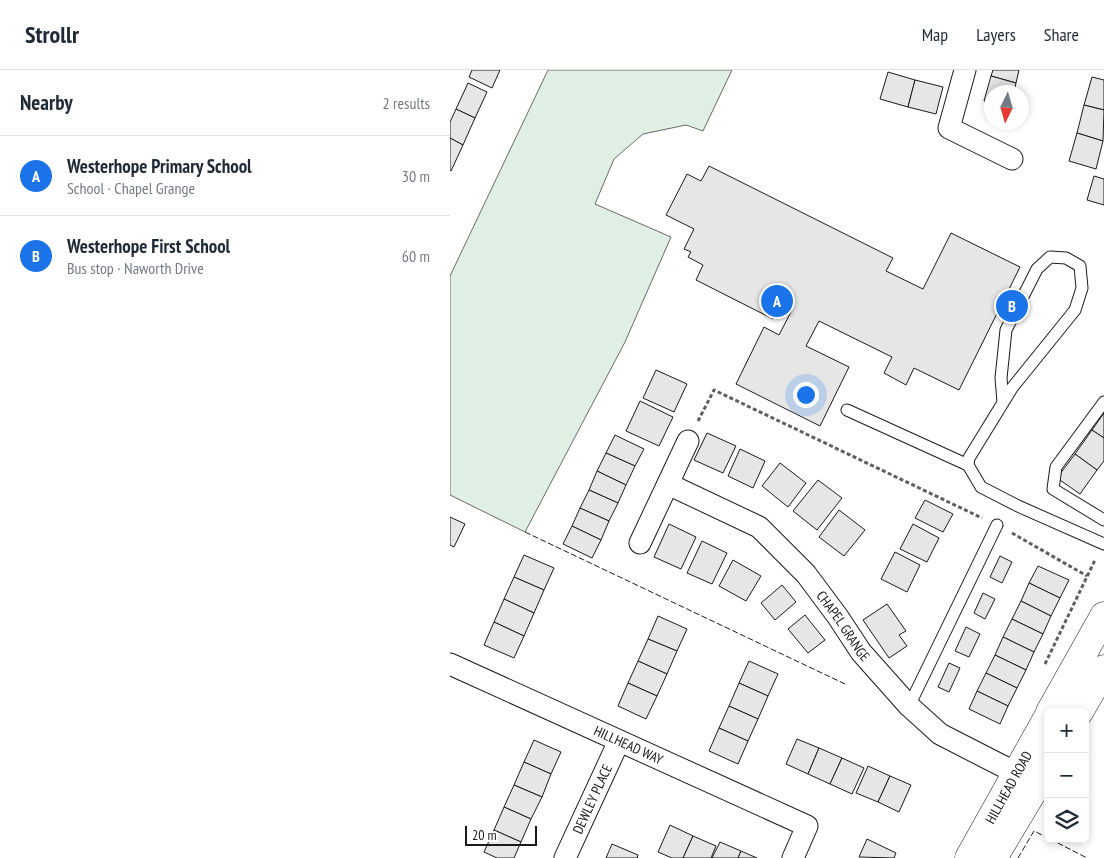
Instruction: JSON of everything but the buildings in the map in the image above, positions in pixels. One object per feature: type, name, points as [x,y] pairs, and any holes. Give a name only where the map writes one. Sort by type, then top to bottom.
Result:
[{"type":"street","points":[[965,70],[949,128],[1012,158]]},
{"type":"street","points":[[640,543],[688,441]]},
{"type":"street","name":"CHAPEL GRANGE","points":[[668,484],[759,527],[806,574],[861,652],[909,706],[940,734],[1016,773]]},
{"type":"street","points":[[1052,708],[1104,616]]},
{"type":"street","name":"HILLHEAD WAY","points":[[450,664],[807,826],[793,858]]},
{"type":"street","points":[[1082,708],[1104,669]]},
{"type":"street","name":"HILLHEAD ROAD","points":[[969,858],[1044,724]]},
{"type":"street","name":"DEWLEY PLACE","points":[[565,858],[619,741]]},
{"type":"street","points":[[1016,773],[1028,774],[1044,768]]},
{"type":"street","points":[[1016,773],[1024,786],[1026,803]]},
{"type":"street","points":[[992,858],[1044,773]]},
{"type":"lane","points":[[968,464],[1003,402],[1022,374],[1075,310],[1082,288],[1080,266],[1066,258],[1050,257],[1037,269],[1006,330],[1001,378],[1003,402]]},
{"type":"lane","points":[[1104,402],[1056,467],[1053,489],[1104,520]]},
{"type":"lane","points":[[847,410],[968,464],[981,487],[1018,506],[1104,544]]},
{"type":"lane","points":[[909,706],[997,525]]},
{"type":"path","points":[[688,441],[714,390],[997,525],[1087,576]]},
{"type":"green space","points":[[548,70],[732,70],[703,131],[686,125],[643,134],[614,159],[595,204],[671,237],[625,342],[525,532],[450,495],[450,276]]},
{"type":"fence","points":[[525,532],[845,684]]},
{"type":"fence","points":[[1018,858],[1034,831],[1044,836]]},
{"type":"fence","points":[[1058,843],[1087,858]]},
{"type":"place","name":"Westerhope Primary School","points":[[777,301]]},
{"type":"place","name":"Westerhope First School","points":[[1012,306]]}]
